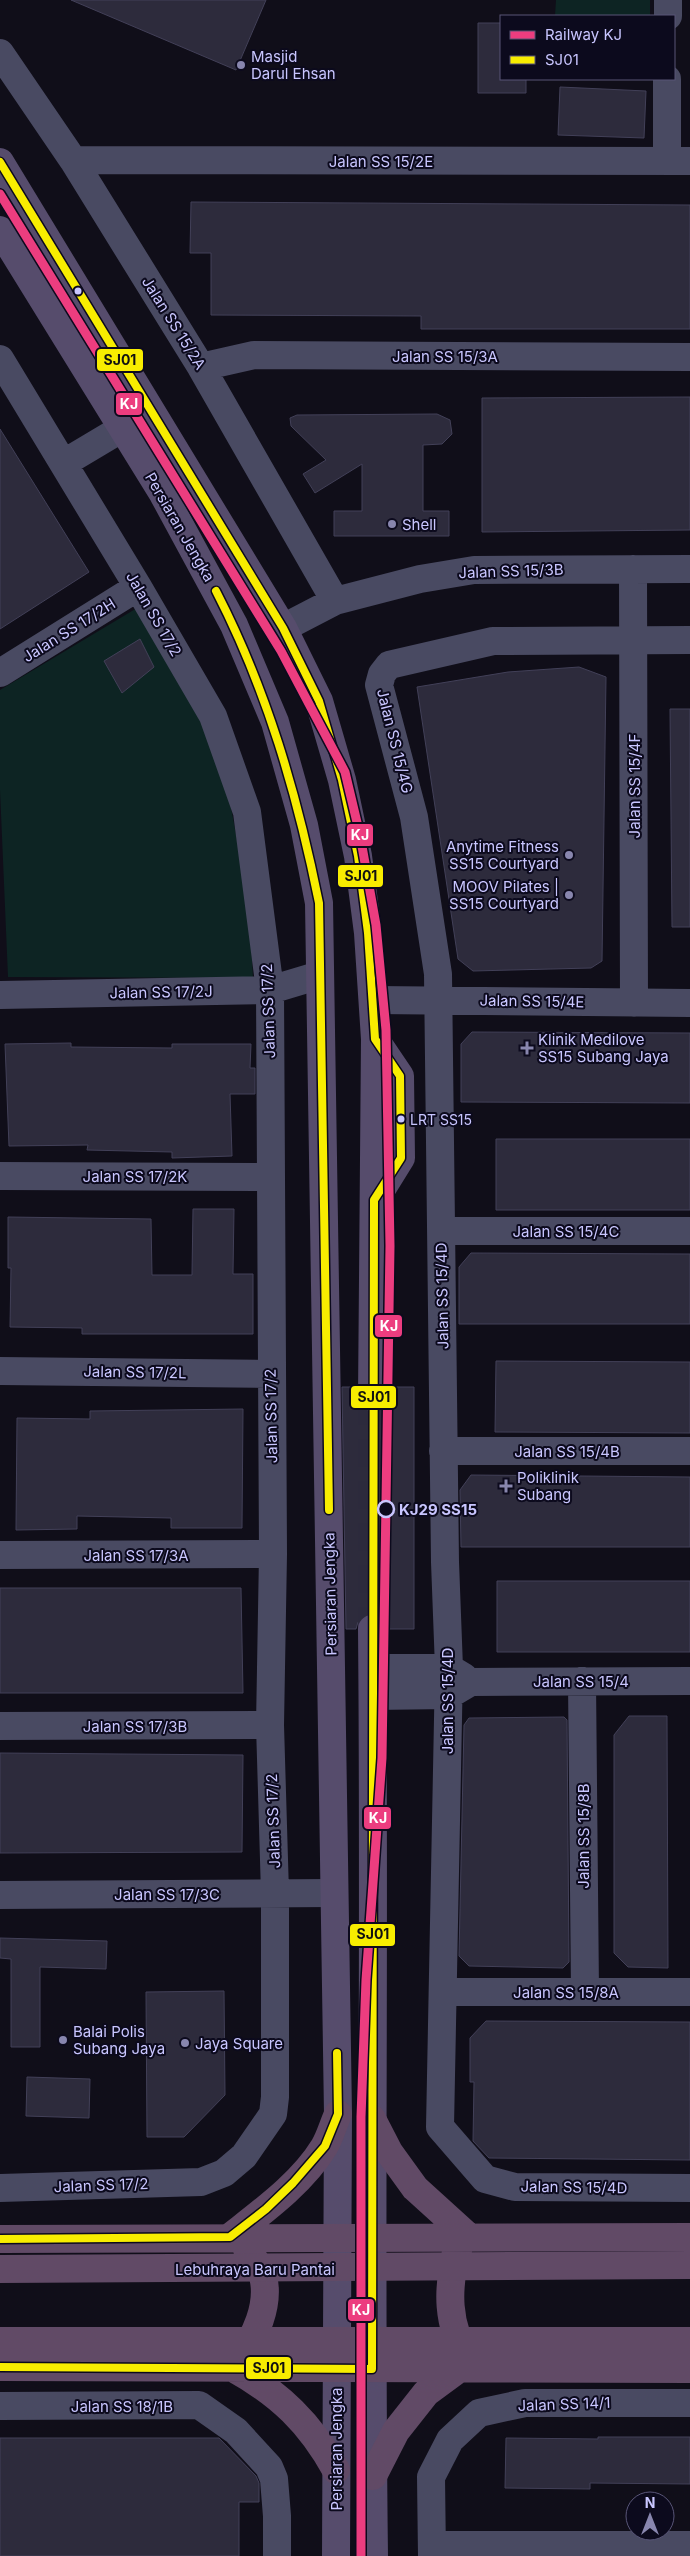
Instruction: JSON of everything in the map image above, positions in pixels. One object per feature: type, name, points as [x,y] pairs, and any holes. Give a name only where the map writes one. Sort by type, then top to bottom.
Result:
[{"type":"highway","points":[[230,2237],[266,2209],[302,2175],[325,2146],[338,2114]]},
{"type":"highway","points":[[372,2119],[389,2152],[415,2188],[469,2237]]},
{"type":"highway","points":[[230,2237],[245,2245],[263,2274],[264,2287],[261,2319],[247,2348],[230,2366]]},
{"type":"highway","points":[[467,2368],[455,2329],[449,2286],[457,2248],[469,2237]]},
{"type":"highway","points":[[0,2239],[690,2237]]},
{"type":"highway","name":"Lebuhraya Baru Pantai","points":[[0,2269],[690,2265]]},
{"type":"highway","points":[[0,2341],[690,2342]]},
{"type":"highway","points":[[230,2366],[260,2383],[297,2415],[321,2442],[336,2470]]},
{"type":"highway","points":[[0,2367],[230,2366],[336,2370],[467,2368],[690,2369]]},
{"type":"highway","points":[[373,2476],[396,2431],[426,2393],[467,2368]]},
{"type":"main road","points":[[0,162],[283,628],[319,701],[342,780],[358,856],[374,1000],[375,1040],[400,1076],[401,1158],[374,1200],[372,1397]]},
{"type":"main road","name":"Persiaran Jengka","points":[[0,230],[121,429],[163,494],[234,625],[275,722],[304,825],[317,893],[320,975],[338,2114],[339,2237],[336,2370],[336,2556]]},
{"type":"main road","points":[[372,1629],[372,2369],[374,2556]]},
{"type":"street","points":[[668,0],[668,15]]},
{"type":"street","name":"Jalan SS 15/2A","points":[[0,53],[73,160],[201,367],[335,601]]},
{"type":"street","points":[[667,80],[678,161]]},
{"type":"street","name":"Jalan SS 15/2E","points":[[73,160],[678,161]]},
{"type":"street","name":"Jalan SS 15/3A","points":[[201,367],[254,355],[690,357]]},
{"type":"street","name":"Jalan SS 17/2","points":[[0,359],[138,587],[212,716],[247,812],[270,990],[273,1554],[270,1726],[275,1893],[275,2097],[273,2114],[244,2156],[224,2174],[201,2182],[0,2188]]},
{"type":"street","points":[[64,463],[121,429]]},
{"type":"street","name":"Jalan SS 15/4F","points":[[633,569],[634,1003]]},
{"type":"street","name":"Jalan SS 15/3B","points":[[283,628],[335,601],[420,579],[474,570],[690,569]]},
{"type":"street","name":"Jalan SS 17/2H","points":[[0,673],[138,587]]},
{"type":"street","name":"Jalan SS 15/4G","points":[[438,1000],[438,974],[414,817],[379,686],[382,674],[389,665],[493,640],[690,640]]},
{"type":"street","name":"Jalan SS 17/2J","points":[[0,995],[270,990],[320,975]]},
{"type":"street","name":"Jalan SS 15/4E","points":[[374,1000],[690,1003]]},
{"type":"street","name":"Jalan SS 15/4D","points":[[438,1000],[443,1451],[456,1682],[443,1992],[440,2127],[485,2179],[515,2187],[690,2188]]},
{"type":"street","name":"Jalan SS 17/2K","points":[[0,1176],[270,1177]]},
{"type":"street","name":"Jalan SS 15/4C","points":[[441,1231],[690,1231]]},
{"type":"street","name":"Jalan SS 17/2L","points":[[0,1371],[271,1374]]},
{"type":"street","name":"Jalan SS 15/4B","points":[[443,1451],[690,1451]]},
{"type":"street","name":"Jalan SS 17/3A","points":[[0,1555],[273,1554]]},
{"type":"street","name":"Jalan SS 15/4","points":[[373,1668],[456,1682]]},
{"type":"street","name":"Jalan SS 15/4","points":[[373,1696],[456,1682],[690,1680]]},
{"type":"street","name":"Jalan SS 15/8B","points":[[582,1681],[585,1992]]},
{"type":"street","name":"Jalan SS 17/3B","points":[[0,1726],[270,1726]]},
{"type":"street","name":"Jalan SS 17/3C","points":[[0,1895],[334,1892]]},
{"type":"street","name":"Jalan SS 15/8A","points":[[443,1992],[690,1992]]},
{"type":"street","name":"Jalan SS 14/1","points":[[432,2550],[431,2476],[450,2440],[479,2413],[525,2403],[690,2403]]},
{"type":"street","name":"Jalan SS 18/1B","points":[[0,2406],[199,2405],[236,2431],[269,2467],[274,2479],[277,2516],[277,2556]]},
{"type":"street","points":[[432,2550],[690,2545]]},
{"type":"green space","points":[[556,0],[650,0],[650,15],[555,15]]},
{"type":"green space","points":[[137,608],[201,709],[230,802],[249,905],[253,978],[8,977],[0,790],[0,690]]},
{"type":"building","points":[[71,0],[266,0],[236,70]]},
{"type":"building","points":[[478,23],[500,23],[500,80],[526,80],[526,93],[478,93]]},
{"type":"building","points":[[560,87],[646,91],[644,138],[558,135]]},
{"type":"building","points":[[191,202],[690,205],[690,329],[421,329],[421,316],[211,315],[211,253],[190,253]]},
{"type":"building","points":[[690,397],[690,530],[482,532],[482,398]]},
{"type":"building","points":[[437,414],[450,420],[452,434],[442,444],[423,445],[423,511],[449,511],[449,536],[334,536],[334,511],[362,511],[362,464],[315,493],[303,474],[326,460],[291,426],[290,418],[297,415]]},
{"type":"building","points":[[0,429],[89,572],[0,629]]},
{"type":"building","points":[[140,639],[154,667],[122,693],[104,661]]},
{"type":"building","points":[[579,667],[606,677],[602,961],[591,968],[473,971],[458,959],[417,687],[508,672]]},
{"type":"building","points":[[670,709],[690,709],[690,927],[672,927]]},
{"type":"building","points":[[472,1032],[690,1033],[690,1103],[461,1102],[461,1044]]},
{"type":"building","points":[[71,1043],[71,1047],[172,1048],[172,1044],[251,1044],[250,1068],[255,1068],[255,1094],[230,1094],[232,1156],[172,1158],[172,1152],[87,1150],[88,1145],[9,1146],[5,1044]]},
{"type":"building","points":[[496,1139],[690,1139],[690,1210],[496,1210]]},
{"type":"building","points":[[193,1209],[234,1209],[233,1274],[253,1274],[253,1334],[82,1334],[82,1328],[10,1327],[11,1268],[8,1268],[8,1217],[151,1219],[152,1275],[192,1275]]},
{"type":"building","points":[[471,1253],[690,1254],[690,1324],[459,1324],[459,1267]]},
{"type":"building","points":[[496,1361],[690,1362],[690,1433],[495,1432]]},
{"type":"building","name":"KJ29 SS15","points":[[342,1387],[356,1387],[359,1405],[365,1411],[371,1413],[379,1411],[385,1405],[388,1387],[414,1387],[414,1629],[388,1629],[385,1621],[380,1616],[372,1613],[364,1616],[358,1622],[356,1629],[346,1629]]},
{"type":"building","points":[[243,1409],[242,1528],[171,1528],[171,1518],[77,1516],[77,1529],[16,1530],[17,1418],[90,1419],[90,1411]]},
{"type":"building","points":[[471,1475],[690,1477],[690,1547],[461,1547],[460,1490]]},
{"type":"building","points":[[497,1581],[690,1581],[690,1652],[497,1652]]},
{"type":"building","points":[[0,1588],[241,1588],[243,1693],[0,1693]]},
{"type":"building","points":[[629,1716],[667,1716],[668,1968],[628,1967],[614,1953],[614,1735]]},
{"type":"building","points":[[564,1717],[567,1720],[569,1962],[563,1968],[469,1966],[459,1956],[464,1725],[469,1718]]},
{"type":"building","points":[[0,1753],[243,1755],[242,1852],[0,1853]]},
{"type":"building","points":[[0,1938],[107,1941],[106,1969],[40,1967],[40,2047],[11,2047],[11,1959],[0,1958]]},
{"type":"building","name":"Jaya Square","points":[[224,1991],[225,2095],[184,2137],[147,2137],[146,1992]]},
{"type":"building","points":[[486,2021],[690,2022],[690,2160],[489,2158],[473,2141],[474,2082],[470,2082],[470,2038]]},
{"type":"building","points":[[27,2077],[90,2079],[89,2118],[26,2116]]},
{"type":"building","points":[[598,2437],[690,2437],[690,2484],[590,2483],[590,2489],[505,2488],[506,2438],[598,2439]]},
{"type":"building","points":[[0,2438],[219,2438],[256,2476],[259,2483],[259,2502],[239,2502],[239,2556],[0,2556]]},
{"type":"tunnel","points":[[372,1397],[372,1629]]},
{"type":"rail line","name":"KJ","points":[[0,194],[281,651],[345,772],[360,835],[376,925],[386,1030],[390,1246],[382,1758],[366,1980],[361,2117],[361,2556]]},
{"type":"transit line","name":"SJ01","points":[[0,162],[283,628],[319,701],[342,780],[358,856],[368,933],[375,1039],[400,1076],[401,1158],[374,1200],[372,2369],[0,2367]]},
{"type":"transit line","name":"SJ01","points":[[216,591],[251,666],[278,743],[301,822],[319,903],[329,1510]]},
{"type":"transit line","name":"SJ01","points":[[0,2239],[230,2237],[266,2209],[293,2183],[325,2146],[338,2114],[337,2053]]},
{"type":"place","name":"Masjid Darul Ehsan","points":[[241,65]]},
{"type":"place","name":"Shell","points":[[392,524]]},
{"type":"place","name":"Anytime Fitness SS15 Courtyard","points":[[569,855]]},
{"type":"place","name":"MOOV Pilates | SS15 Courtyard","points":[[569,895]]},
{"type":"place","name":"Klinik Medilove SS15 Subang Jaya","points":[[527,1048]]},
{"type":"place","name":"LRT SS15","points":[[401,1119]]},
{"type":"place","name":"Poliklinik Subang","points":[[506,1486]]},
{"type":"place","name":"KJ29 SS15","points":[[386,1509]]},
{"type":"place","name":"Balai Polis Subang Jaya","points":[[63,2040]]},
{"type":"place","name":"Jaya Square","points":[[185,2043]]}]
